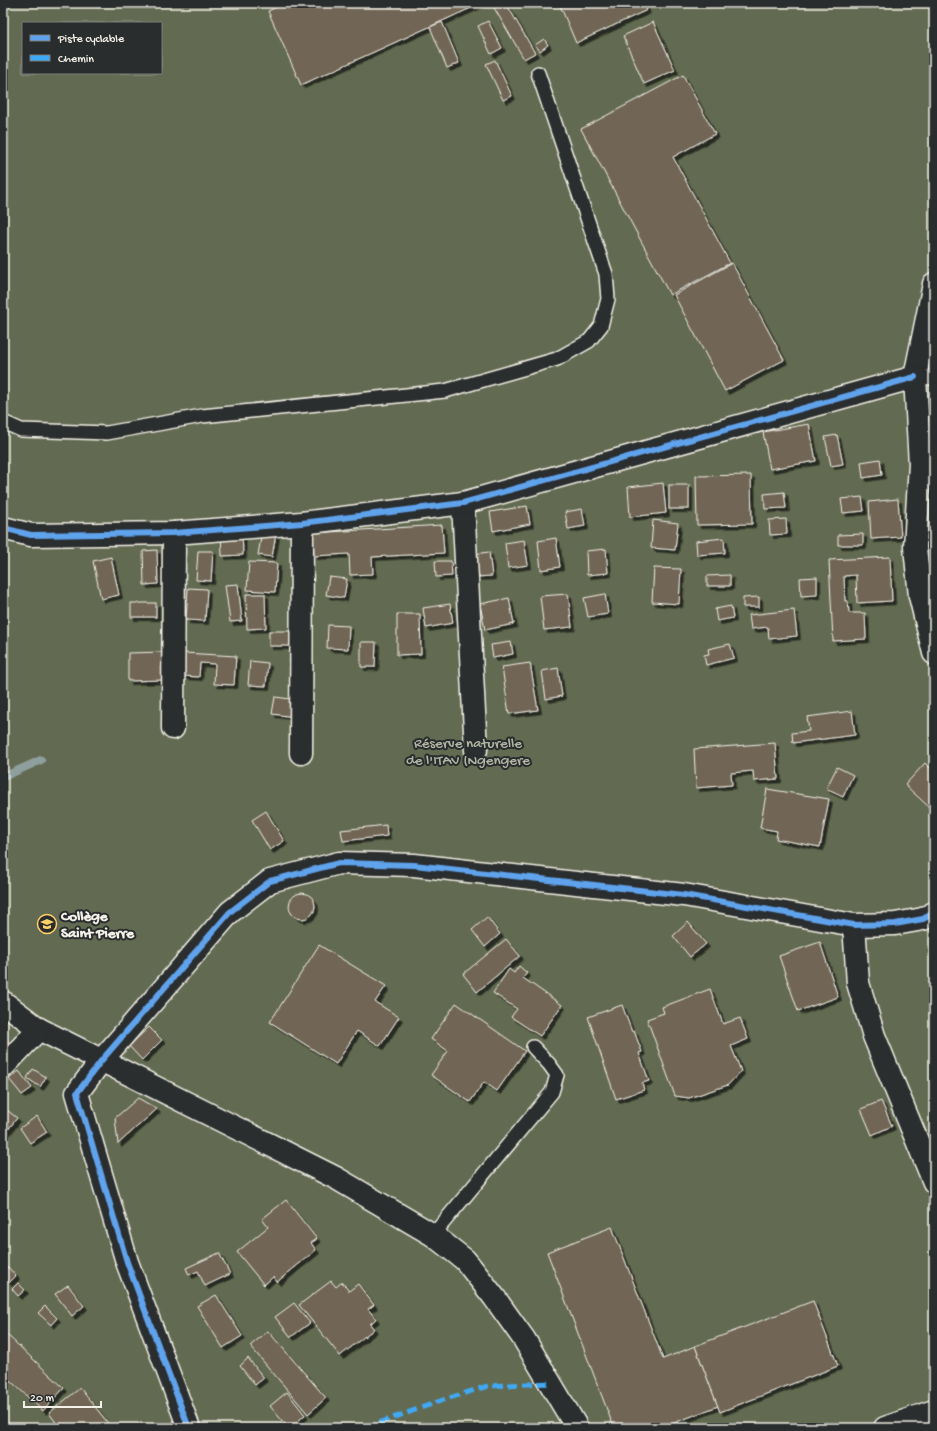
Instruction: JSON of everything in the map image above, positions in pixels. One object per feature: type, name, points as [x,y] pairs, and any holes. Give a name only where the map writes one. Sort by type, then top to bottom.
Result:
[{"type":"street","points":[[934,284],[924,378],[915,547],[920,596],[931,624],[934,653]]},
{"type":"street","points":[[3,528],[31,535],[174,533],[302,522],[463,503],[924,378]]},
{"type":"street","points":[[463,503],[476,750]]},
{"type":"street","points":[[301,753],[302,522]]},
{"type":"street","points":[[173,728],[174,533]]},
{"type":"street","points":[[189,1428],[127,1262],[77,1092],[101,1061],[230,912],[270,881],[339,863],[414,865],[684,895],[854,925],[895,924],[924,919],[934,913]]},
{"type":"street","points":[[854,925],[858,983],[874,1036],[934,1182]]},
{"type":"street","points":[[3,1002],[39,1029],[336,1178],[433,1235],[465,1260],[494,1297],[524,1339],[577,1428]]},
{"type":"street","points":[[3,1067],[39,1029]]},
{"type":"street","points":[[885,1428],[934,1411]]},
{"type":"lane","points":[[3,422],[21,430],[107,433],[202,416],[445,390],[557,359],[589,340],[601,326],[608,299],[606,274],[538,73]]},
{"type":"lane","points":[[433,1235],[552,1092],[556,1075],[549,1064],[534,1047]]},
{"type":"green space","name":"Réserve naturelle de l'ITAV (Ngengere","points":[[3,3],[934,3],[934,1428],[3,1428]]},
{"type":"building","points":[[286,3],[482,3],[301,85],[268,11]]},
{"type":"building","points":[[498,3],[506,3],[535,53],[524,59],[493,6]]},
{"type":"building","points":[[559,3],[644,3],[647,10],[576,43]]},
{"type":"building","points":[[488,21],[502,48],[491,54],[478,26]]},
{"type":"building","points":[[442,22],[459,63],[447,68],[430,27]]},
{"type":"building","points":[[653,22],[675,70],[644,84],[623,36]]},
{"type":"building","points":[[544,39],[548,45],[540,51],[535,45]]},
{"type":"building","points":[[495,60],[512,96],[503,100],[486,64]]},
{"type":"building","points":[[683,75],[715,134],[673,157],[730,263],[670,295],[581,129]]},
{"type":"building","points":[[732,263],[784,360],[725,391],[674,295]]},
{"type":"building","points":[[809,424],[816,461],[770,469],[763,432]]},
{"type":"building","points":[[837,435],[843,464],[831,466],[825,437]]},
{"type":"building","points":[[880,459],[882,475],[863,478],[861,462]]},
{"type":"building","points":[[751,475],[752,524],[697,525],[696,476]]},
{"type":"building","points":[[663,483],[666,513],[630,517],[628,487]]},
{"type":"building","points":[[669,485],[689,485],[689,509],[669,509]]},
{"type":"building","points":[[784,492],[786,508],[765,509],[764,494]]},
{"type":"building","points":[[862,497],[864,511],[843,513],[841,499]]},
{"type":"building","points":[[898,499],[901,537],[871,539],[869,502]]},
{"type":"building","points":[[527,506],[530,524],[493,531],[490,512]]},
{"type":"building","points":[[582,509],[585,526],[568,529],[565,512]]},
{"type":"building","points":[[786,519],[787,534],[770,535],[769,520]]},
{"type":"building","points":[[653,520],[678,523],[675,550],[651,548]]},
{"type":"building","points":[[442,525],[444,553],[372,557],[373,574],[350,575],[349,554],[314,556],[313,533]]},
{"type":"building","points":[[242,531],[243,555],[222,556],[221,532]]},
{"type":"building","points":[[262,531],[276,534],[272,557],[258,555]]},
{"type":"building","points":[[863,534],[863,545],[838,545],[838,535]]},
{"type":"building","points":[[556,538],[560,567],[541,570],[538,541]]},
{"type":"building","points":[[724,538],[725,553],[697,555],[696,541]]},
{"type":"building","points":[[524,540],[528,565],[508,568],[505,543]]},
{"type":"building","points":[[606,549],[608,573],[587,575],[586,551]]},
{"type":"building","points":[[157,550],[158,584],[144,585],[143,551]]},
{"type":"building","points":[[198,551],[213,551],[211,581],[196,580]]},
{"type":"building","points":[[489,552],[492,576],[476,577],[474,554]]},
{"type":"building","points":[[111,557],[119,595],[101,599],[93,561]]},
{"type":"building","points":[[890,557],[892,601],[857,603],[856,575],[844,576],[845,601],[848,601],[849,613],[865,613],[866,639],[833,641],[829,560]]},
{"type":"building","points":[[435,561],[451,561],[452,576],[436,577]]},
{"type":"building","points":[[249,562],[277,563],[275,592],[247,590]]},
{"type":"building","points":[[654,568],[681,569],[679,604],[652,602]]},
{"type":"building","points":[[730,575],[730,586],[707,586],[707,576]]},
{"type":"building","points":[[329,577],[347,579],[344,598],[326,595]]},
{"type":"building","points":[[817,577],[817,595],[801,596],[800,578]]},
{"type":"building","points":[[238,584],[242,621],[230,622],[225,585]]},
{"type":"building","points":[[188,588],[207,589],[205,621],[186,620]]},
{"type":"building","points":[[246,594],[265,594],[266,628],[247,629]]},
{"type":"building","points":[[568,594],[572,627],[544,630],[540,596]]},
{"type":"building","points":[[605,594],[608,614],[588,617],[584,598]]},
{"type":"building","points":[[759,597],[759,607],[743,607],[743,598]]},
{"type":"building","points":[[509,598],[514,624],[485,630],[480,604]]},
{"type":"building","points":[[131,603],[156,603],[156,617],[131,617]]},
{"type":"building","points":[[450,604],[453,623],[426,628],[423,608]]},
{"type":"building","points":[[731,606],[733,618],[717,621],[715,609]]},
{"type":"building","points":[[794,610],[797,636],[769,639],[768,627],[751,629],[749,615]]},
{"type":"building","points":[[397,614],[420,614],[421,654],[397,655]]},
{"type":"building","points":[[328,625],[349,626],[348,649],[327,648]]},
{"type":"building","points":[[269,631],[296,631],[296,646],[269,646]]},
{"type":"building","points":[[361,642],[376,642],[375,667],[361,667]]},
{"type":"building","points":[[511,642],[513,654],[493,658],[491,645]]},
{"type":"building","points":[[730,644],[734,658],[706,665],[704,655],[709,654],[708,649]]},
{"type":"building","points":[[164,652],[164,680],[128,681],[128,653]]},
{"type":"building","points":[[184,653],[236,656],[234,685],[214,684],[215,664],[200,663],[199,677],[183,676]]},
{"type":"building","points":[[250,661],[268,663],[266,686],[248,685]]},
{"type":"building","points":[[530,663],[538,710],[509,714],[502,667]]},
{"type":"building","points":[[558,668],[562,696],[546,699],[542,671]]},
{"type":"building","points":[[275,697],[298,700],[295,717],[272,714]]},
{"type":"building","points":[[852,711],[855,735],[793,743],[792,733],[809,731],[807,717]]},
{"type":"building","points":[[775,743],[778,779],[754,781],[753,771],[731,773],[732,785],[696,788],[694,749]]},
{"type":"building","points":[[925,763],[934,772],[934,806],[931,809],[905,785]]},
{"type":"building","points":[[837,767],[853,775],[843,797],[826,789]]},
{"type":"building","points":[[767,789],[829,799],[820,847],[776,839],[777,831],[760,828]]},
{"type":"building","points":[[266,811],[284,841],[270,850],[252,820]]},
{"type":"building","points":[[386,825],[387,836],[343,841],[341,830]]},
{"type":"building","points":[[302,893],[311,897],[315,906],[311,915],[302,919],[293,915],[289,906],[293,897]]},
{"type":"building","points":[[487,917],[500,934],[485,947],[472,930]]},
{"type":"building","points":[[688,922],[706,944],[690,957],[673,936]]},
{"type":"building","points":[[506,939],[520,956],[477,992],[463,974]]},
{"type":"building","points":[[820,942],[838,997],[798,1011],[779,956]]},
{"type":"building","points":[[319,945],[386,986],[375,1002],[399,1017],[380,1046],[357,1031],[336,1064],[270,1022]]},
{"type":"building","points":[[519,966],[527,973],[523,978],[562,1005],[540,1036],[511,1017],[517,1009],[493,993],[509,969],[514,973]]},
{"type":"building","points":[[710,989],[723,1024],[740,1018],[748,1039],[731,1046],[741,1071],[728,1085],[689,1098],[675,1096],[647,1019],[664,1013],[662,1007]]},
{"type":"building","points":[[456,1003],[525,1051],[497,1091],[484,1082],[470,1102],[431,1075],[448,1051],[431,1039]]},
{"type":"building","points":[[622,1005],[632,1032],[634,1031],[642,1052],[639,1053],[649,1081],[642,1083],[644,1090],[616,1099],[588,1017]]},
{"type":"building","points":[[149,1027],[162,1040],[142,1060],[129,1046]]},
{"type":"building","points":[[3,1036],[11,1044],[3,1053]]},
{"type":"building","points":[[33,1069],[46,1077],[40,1087],[27,1078]]},
{"type":"building","points":[[19,1071],[32,1088],[22,1095],[9,1079]]},
{"type":"building","points":[[138,1098],[157,1109],[118,1144],[115,1118]]},
{"type":"building","points":[[881,1101],[892,1126],[872,1135],[861,1109]]},
{"type":"building","points":[[3,1107],[17,1118],[3,1136]]},
{"type":"building","points":[[37,1116],[47,1132],[30,1143],[20,1128]]},
{"type":"building","points":[[286,1200],[317,1239],[311,1243],[316,1250],[277,1282],[273,1277],[264,1285],[237,1252],[268,1227],[262,1219]]},
{"type":"building","points":[[612,1227],[663,1359],[695,1346],[718,1406],[661,1428],[614,1428],[547,1252]]},
{"type":"building","points":[[219,1253],[230,1274],[205,1286],[198,1271],[189,1275],[186,1268]]},
{"type":"building","points":[[8,1267],[16,1276],[9,1283],[3,1277],[3,1272]]},
{"type":"building","points":[[331,1281],[336,1287],[342,1282],[349,1291],[358,1284],[374,1305],[368,1309],[376,1319],[370,1324],[374,1329],[340,1356],[299,1305]]},
{"type":"building","points":[[18,1283],[25,1290],[18,1296],[12,1289]]},
{"type":"building","points":[[68,1285],[84,1306],[72,1316],[55,1294]]},
{"type":"building","points":[[216,1295],[242,1336],[223,1348],[197,1306]]},
{"type":"building","points":[[813,1301],[838,1366],[720,1412],[695,1346]]},
{"type":"building","points":[[294,1303],[310,1323],[291,1337],[275,1317]]},
{"type":"building","points":[[45,1306],[57,1318],[51,1325],[38,1313]]},
{"type":"building","points":[[3,1331],[64,1388],[43,1411],[3,1374]]},
{"type":"building","points":[[268,1331],[326,1398],[308,1414],[250,1346]]},
{"type":"building","points":[[248,1358],[264,1378],[255,1385],[240,1366]]},
{"type":"building","points":[[80,1388],[112,1428],[60,1428],[49,1413]]},
{"type":"building","points":[[287,1392],[305,1415],[290,1428],[288,1428],[270,1406]]},
{"type":"waterway","points":[[3,777],[41,760]]},
{"type":"marked path","points":[[365,1428],[443,1400],[488,1386],[551,1383]]},
{"type":"cycle path","points":[[3,528],[31,535],[174,533],[302,523],[463,503],[915,377]]},
{"type":"cycle path","points":[[189,1428],[127,1262],[77,1093],[101,1061],[230,912],[270,881],[339,863],[414,865],[684,895],[854,925],[895,924],[923,919],[934,913]]},
{"type":"place","name":"Collège Saint Pierre","points":[[47,924]]}]
